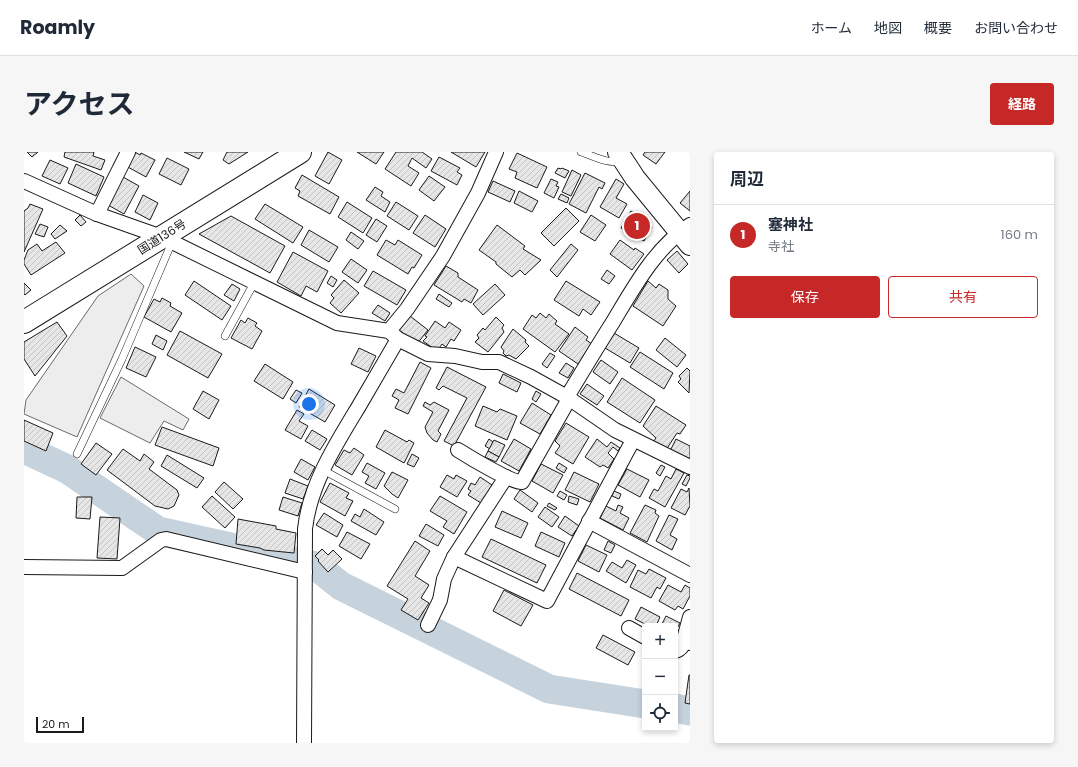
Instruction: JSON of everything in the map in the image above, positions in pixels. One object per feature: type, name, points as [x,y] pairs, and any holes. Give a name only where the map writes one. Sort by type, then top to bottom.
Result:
[{"type":"highway","name":"国道136号","points":[[24,322],[167,239],[300,152]]},
{"type":"street","points":[[97,214],[128,152]]},
{"type":"street","points":[[304,743],[305,572],[307,517],[323,470],[407,309],[443,256],[478,193],[496,152]]},
{"type":"street","points":[[458,450],[506,477],[522,482],[568,398],[625,301],[652,261],[686,234],[635,178],[621,156]]},
{"type":"street","points":[[24,181],[97,214],[167,239],[337,323],[393,335],[428,354],[455,356],[482,362],[498,362],[531,377],[568,398],[615,430],[633,440],[690,467]]},
{"type":"street","points":[[454,557],[547,601],[633,440]]},
{"type":"street","points":[[428,625],[438,606],[444,579],[454,557],[506,477]]},
{"type":"street","points":[[590,521],[690,575]]},
{"type":"street","points":[[24,567],[122,568],[161,540],[166,539],[305,572]]},
{"type":"street","points":[[678,650],[687,641],[690,617]]},
{"type":"street","points":[[629,628],[642,635]]},
{"type":"lane","points":[[581,152],[607,161],[616,162],[621,156]]},
{"type":"lane","points":[[78,454],[122,359],[167,239]]},
{"type":"lane","points":[[224,336],[254,283]]},
{"type":"lane","points":[[323,470],[395,509]]},
{"type":"shaded area","points":[[131,274],[144,286],[77,437],[24,414],[26,400],[98,296]]},
{"type":"shaded area","points":[[121,377],[189,419],[183,430],[164,421],[150,443],[100,418]]},
{"type":"building","points":[[27,152],[38,152],[32,157]]},
{"type":"building","points":[[65,152],[94,152],[93,156],[105,160],[101,170],[64,157]]},
{"type":"building","points":[[135,152],[140,155],[141,153],[155,160],[146,177],[126,166]]},
{"type":"building","points":[[184,152],[203,152],[199,159]]},
{"type":"building","points":[[227,152],[248,152],[229,164],[223,160]]},
{"type":"building","points":[[328,152],[342,160],[329,184],[315,176]]},
{"type":"building","points":[[357,152],[384,152],[376,164]]},
{"type":"building","points":[[396,152],[422,152],[432,159],[426,168],[412,158],[408,166],[419,173],[411,186],[385,169]]},
{"type":"building","points":[[451,152],[485,152],[476,167]]},
{"type":"building","points":[[645,152],[665,152],[656,164],[643,155]]},
{"type":"building","points":[[517,153],[547,167],[537,188],[515,178],[517,172],[509,169]]},
{"type":"building","points":[[439,157],[460,168],[457,172],[462,175],[457,185],[431,171]]},
{"type":"building","points":[[167,158],[189,169],[181,185],[159,174]]},
{"type":"building","points":[[50,160],[68,168],[60,184],[42,176]]},
{"type":"building","points":[[76,164],[104,177],[96,196],[68,183]]},
{"type":"building","points":[[558,168],[569,171],[565,178],[555,173]]},
{"type":"building","points":[[572,170],[581,175],[571,196],[562,192]]},
{"type":"building","points":[[585,173],[605,183],[602,189],[599,187],[586,213],[569,204]]},
{"type":"building","points":[[302,175],[339,197],[330,214],[298,196],[300,191],[295,188]]},
{"type":"building","points":[[429,176],[445,187],[434,201],[419,190]]},
{"type":"building","points":[[123,177],[139,186],[124,214],[108,205]]},
{"type":"building","points":[[551,179],[558,182],[556,186],[559,187],[554,198],[544,193]]},
{"type":"building","points":[[616,179],[624,184],[616,198],[627,204],[619,218],[600,207]]},
{"type":"building","points":[[493,181],[515,191],[510,202],[488,192]]},
{"type":"building","points":[[375,187],[383,192],[381,196],[390,202],[385,212],[366,200]]},
{"type":"building","points":[[519,191],[538,201],[532,212],[514,203]]},
{"type":"building","points":[[690,191],[690,211],[680,203]]},
{"type":"building","points":[[561,194],[569,198],[567,203],[558,199]]},
{"type":"building","points":[[143,195],[158,203],[150,220],[135,212]]},
{"type":"building","points":[[347,202],[372,218],[363,233],[338,217]]},
{"type":"building","points":[[396,202],[418,216],[409,230],[387,216]]},
{"type":"building","points":[[30,204],[43,209],[24,252],[24,211]]},
{"type":"building","points":[[265,204],[303,227],[293,243],[255,219]]},
{"type":"building","points":[[566,208],[579,221],[554,246],[541,233]]},
{"type":"building","points":[[631,211],[640,216],[642,212],[647,216],[644,222],[652,227],[644,241],[621,228]]},
{"type":"building","points":[[80,215],[86,222],[81,226],[75,220]]},
{"type":"building","points":[[425,215],[446,229],[435,247],[413,233]]},
{"type":"building","points":[[591,215],[606,225],[595,241],[580,232]]},
{"type":"building","points":[[231,216],[285,246],[270,273],[199,234]]},
{"type":"building","points":[[376,219],[387,226],[377,242],[366,235]]},
{"type":"building","points":[[40,224],[48,227],[44,237],[35,234]]},
{"type":"building","points":[[60,225],[67,231],[55,239],[51,234]]},
{"type":"building","points":[[497,225],[525,246],[523,249],[541,260],[525,275],[520,270],[512,277],[496,264],[496,262],[479,250]]},
{"type":"building","points":[[309,230],[338,247],[329,262],[301,245]]},
{"type":"building","points":[[351,232],[364,241],[358,249],[346,240]]},
{"type":"building","points":[[386,240],[395,245],[398,240],[422,255],[414,268],[412,267],[408,274],[377,255]]},
{"type":"building","points":[[620,240],[634,250],[635,248],[644,254],[632,270],[610,254]]},
{"type":"building","points":[[56,242],[65,253],[31,275],[24,264],[28,250],[37,244],[42,251]]},
{"type":"building","points":[[571,244],[578,250],[557,277],[550,270]]},
{"type":"building","points":[[677,251],[688,264],[679,273],[667,260]]},
{"type":"building","points":[[293,252],[328,271],[317,292],[306,286],[301,296],[277,282]]},
{"type":"building","points":[[351,259],[367,270],[358,283],[342,272]]},
{"type":"building","points":[[446,266],[458,273],[458,277],[478,290],[471,303],[464,299],[462,302],[434,285]]},
{"type":"building","points":[[607,270],[615,276],[609,284],[601,279]]},
{"type":"building","points":[[373,271],[406,290],[397,305],[364,286]]},
{"type":"building","points":[[331,276],[337,280],[333,287],[327,283]]},
{"type":"building","points":[[344,280],[359,293],[341,313],[330,303],[334,298],[331,295]]},
{"type":"building","points":[[194,281],[231,306],[222,320],[185,295]]},
{"type":"building","points":[[566,281],[600,302],[591,315],[583,309],[579,316],[554,300]]},
{"type":"building","points":[[648,281],[656,288],[659,284],[668,290],[668,299],[676,306],[663,326],[633,306]]},
{"type":"building","points":[[24,283],[31,290],[25,295],[24,294]]},
{"type":"building","points":[[232,284],[240,289],[234,301],[224,295]]},
{"type":"building","points":[[495,284],[505,295],[483,315],[473,304]]},
{"type":"building","points":[[439,294],[452,303],[449,307],[436,299]]},
{"type":"building","points":[[162,298],[171,303],[170,306],[182,313],[171,332],[144,317],[154,299],[160,302]]},
{"type":"building","points":[[378,305],[390,313],[385,321],[372,313]]},
{"type":"building","points":[[540,313],[546,318],[549,314],[557,321],[555,324],[569,334],[555,352],[523,329],[532,315],[536,318]]},
{"type":"building","points":[[410,316],[428,330],[417,344],[399,330]]},
{"type":"building","points":[[496,317],[504,325],[502,328],[504,332],[488,352],[475,342],[479,338],[477,335],[483,328],[485,330]]},
{"type":"building","points":[[248,318],[257,323],[255,326],[262,331],[252,349],[231,338],[241,320],[245,323]]},
{"type":"building","points":[[435,321],[445,328],[449,322],[461,330],[454,341],[451,339],[446,347],[442,344],[437,351],[423,341],[427,337],[425,336]]},
{"type":"building","points":[[57,322],[67,336],[35,376],[24,359],[24,342]]},
{"type":"building","points":[[575,327],[588,337],[586,340],[592,344],[578,364],[559,351]]},
{"type":"building","points":[[513,329],[526,340],[525,342],[529,346],[516,359],[509,355],[506,356],[501,347]]},
{"type":"building","points":[[180,331],[222,354],[208,378],[167,355]]},
{"type":"building","points":[[614,333],[639,348],[630,363],[605,348]]},
{"type":"building","points":[[156,335],[167,341],[163,350],[152,344]]},
{"type":"building","points":[[665,338],[686,355],[677,367],[656,350]]},
{"type":"building","points":[[135,347],[156,357],[146,377],[126,368]]},
{"type":"building","points":[[359,348],[376,356],[368,372],[351,364]]},
{"type":"building","points":[[640,352],[673,373],[664,389],[630,367]]},
{"type":"building","points":[[550,353],[555,356],[547,368],[542,364]]},
{"type":"building","points":[[601,360],[618,372],[610,384],[593,372]]},
{"type":"building","points":[[420,362],[431,368],[408,414],[395,408],[399,400],[392,396],[396,389],[404,393]]},
{"type":"building","points":[[566,363],[574,368],[568,378],[559,373]]},
{"type":"building","points":[[265,364],[293,382],[283,399],[254,381]]},
{"type":"building","points":[[447,367],[486,387],[454,446],[444,441],[467,398],[443,386],[439,390],[436,388]]},
{"type":"building","points":[[687,368],[690,371],[689,393],[678,382],[681,379],[679,376]]},
{"type":"building","points":[[503,374],[521,383],[517,392],[499,383]]},
{"type":"building","points":[[622,378],[655,400],[640,423],[607,402]]},
{"type":"building","points":[[587,384],[604,396],[597,405],[580,394]]},
{"type":"building","points":[[309,389],[335,405],[325,422],[299,407]]},
{"type":"building","points":[[296,390],[302,393],[296,403],[290,399]]},
{"type":"building","points":[[203,391],[219,400],[209,419],[193,409]]},
{"type":"building","points":[[536,391],[541,394],[536,402],[532,399]]},
{"type":"building","points":[[425,402],[430,405],[434,402],[449,410],[438,431],[441,434],[437,442],[427,433],[425,427],[433,412],[423,406]]},
{"type":"building","points":[[532,403],[551,415],[540,434],[520,423]]},
{"type":"building","points":[[483,406],[497,412],[500,409],[517,416],[507,440],[475,426]]},
{"type":"building","points":[[656,406],[686,425],[680,434],[677,433],[666,450],[653,442],[656,438],[643,426]]},
{"type":"building","points":[[297,410],[304,414],[299,421],[308,426],[301,439],[285,430]]},
{"type":"building","points":[[24,420],[53,433],[46,451],[24,441]]},
{"type":"building","points":[[566,423],[589,437],[573,464],[555,453],[560,446],[555,441]]},
{"type":"building","points":[[162,427],[219,448],[213,466],[155,445]]},
{"type":"building","points":[[312,430],[327,439],[320,450],[305,441]]},
{"type":"building","points":[[385,430],[407,442],[409,440],[414,443],[404,463],[376,447]]},
{"type":"building","points":[[489,439],[493,442],[490,449],[485,446]]},
{"type":"building","points":[[514,439],[531,449],[519,471],[501,461]]},
{"type":"building","points":[[597,439],[607,447],[611,442],[620,448],[618,451],[613,447],[608,453],[614,459],[608,468],[603,465],[600,467],[585,457]]},
{"type":"building","points":[[676,439],[690,446],[690,461],[670,451]]},
{"type":"building","points":[[494,440],[505,445],[499,457],[488,451]]},
{"type":"building","points":[[96,443],[112,454],[96,475],[81,464]]},
{"type":"building","points":[[354,448],[364,455],[352,475],[335,465],[344,450],[350,453]]},
{"type":"building","points":[[123,449],[140,461],[144,454],[154,462],[149,469],[177,490],[179,495],[174,506],[168,509],[155,506],[107,470]]},
{"type":"building","points":[[488,451],[499,457],[496,462],[485,457]]},
{"type":"building","points":[[412,454],[419,458],[414,467],[407,464]]},
{"type":"building","points":[[167,455],[204,478],[197,488],[161,466]]},
{"type":"building","points":[[301,459],[315,467],[308,480],[294,472]]},
{"type":"building","points":[[367,463],[385,473],[376,489],[365,483],[369,476],[362,472]]},
{"type":"building","points":[[559,463],[567,468],[564,473],[556,468]]},
{"type":"building","points":[[541,464],[563,475],[553,493],[532,481]]},
{"type":"building","points":[[661,465],[665,467],[660,476],[656,473]]},
{"type":"building","points":[[627,469],[649,480],[640,497],[618,485]]},
{"type":"building","points":[[676,469],[684,473],[665,507],[649,498],[654,489],[658,491],[666,476],[671,479]]},
{"type":"building","points":[[392,472],[408,480],[398,498],[384,486]]},
{"type":"building","points":[[574,472],[599,484],[590,502],[565,490]]},
{"type":"building","points":[[447,475],[454,479],[456,475],[467,481],[457,497],[440,487]]},
{"type":"building","points":[[687,475],[690,476],[690,478],[686,486],[682,484]]},
{"type":"building","points":[[480,477],[492,485],[481,503],[468,495],[471,491],[468,489],[471,483],[475,485]]},
{"type":"building","points":[[290,479],[308,486],[303,499],[285,493]]},
{"type":"building","points":[[224,482],[243,499],[233,509],[215,492]]},
{"type":"building","points":[[330,483],[349,493],[346,498],[353,501],[345,516],[320,502]]},
{"type":"building","points":[[689,488],[690,506],[685,515],[671,508],[681,489],[687,492]]},
{"type":"building","points":[[520,490],[538,503],[532,512],[514,499]]},
{"type":"building","points":[[560,491],[567,495],[564,500],[557,496]]},
{"type":"building","points":[[614,491],[621,494],[619,499],[612,496]]},
{"type":"building","points":[[212,496],[235,517],[225,528],[202,507]]},
{"type":"building","points":[[440,496],[467,512],[454,534],[443,527],[447,521],[430,511]]},
{"type":"building","points":[[569,496],[579,499],[577,505],[568,502]]},
{"type":"building","points":[[77,497],[92,497],[90,519],[76,518]]},
{"type":"building","points":[[283,497],[302,503],[298,516],[279,510]]},
{"type":"building","points":[[549,503],[557,508],[555,510],[547,506]]},
{"type":"building","points":[[618,505],[623,507],[620,513],[629,518],[623,530],[600,518],[606,506],[616,511]]},
{"type":"building","points":[[645,505],[656,510],[655,513],[659,516],[647,542],[630,533]]},
{"type":"building","points":[[545,507],[559,517],[552,527],[538,517]]},
{"type":"building","points":[[364,509],[384,522],[376,535],[351,521],[355,514],[360,517]]},
{"type":"building","points":[[502,511],[528,523],[521,538],[495,527]]},
{"type":"building","points":[[324,513],[343,525],[337,537],[316,525]]},
{"type":"building","points":[[669,515],[678,519],[670,535],[677,539],[672,550],[656,541]]},
{"type":"building","points":[[565,516],[579,526],[572,536],[558,527]]},
{"type":"building","points":[[100,517],[120,518],[117,559],[97,558]]},
{"type":"building","points":[[238,519],[276,526],[276,529],[296,533],[294,553],[264,550],[236,544]]},
{"type":"building","points":[[426,524],[444,535],[438,546],[419,536]]},
{"type":"building","points":[[347,532],[370,544],[361,559],[339,546]]},
{"type":"building","points":[[541,532],[565,543],[559,557],[535,546]]},
{"type":"building","points":[[491,539],[546,565],[537,583],[482,557]]},
{"type":"building","points":[[415,541],[430,551],[415,576],[429,585],[421,598],[429,603],[418,620],[401,610],[408,599],[387,586]]},
{"type":"building","points":[[608,541],[615,545],[611,553],[604,550]]},
{"type":"building","points":[[586,545],[607,555],[599,572],[578,561]]},
{"type":"building","points":[[322,549],[328,555],[333,550],[342,559],[328,572],[315,556]]},
{"type":"building","points":[[627,560],[636,565],[626,583],[606,571],[612,562],[622,568]]},
{"type":"building","points":[[649,569],[666,578],[660,589],[657,587],[651,598],[630,587],[638,570],[646,574]]},
{"type":"building","points":[[577,573],[629,600],[621,616],[569,589]]},
{"type":"building","points":[[668,585],[681,592],[685,585],[690,588],[690,596],[683,609],[678,606],[675,610],[659,601]]},
{"type":"building","points":[[504,590],[533,605],[521,626],[493,611]]},
{"type":"building","points":[[641,607],[660,617],[657,623],[643,623],[635,619]]},
{"type":"building","points":[[666,616],[680,623],[678,627],[678,623],[662,623]]},
{"type":"building","points":[[603,635],[635,652],[628,665],[596,648]]},
{"type":"building","points":[[690,675],[690,704],[685,703]]},
{"type":"waterway","points":[[24,449],[67,469],[158,531],[316,566],[341,586],[549,689],[642,704]]},
{"type":"waterway","points":[[678,709],[690,711]]},
{"type":"place","name":"塞神社","points":[[637,226]]}]
